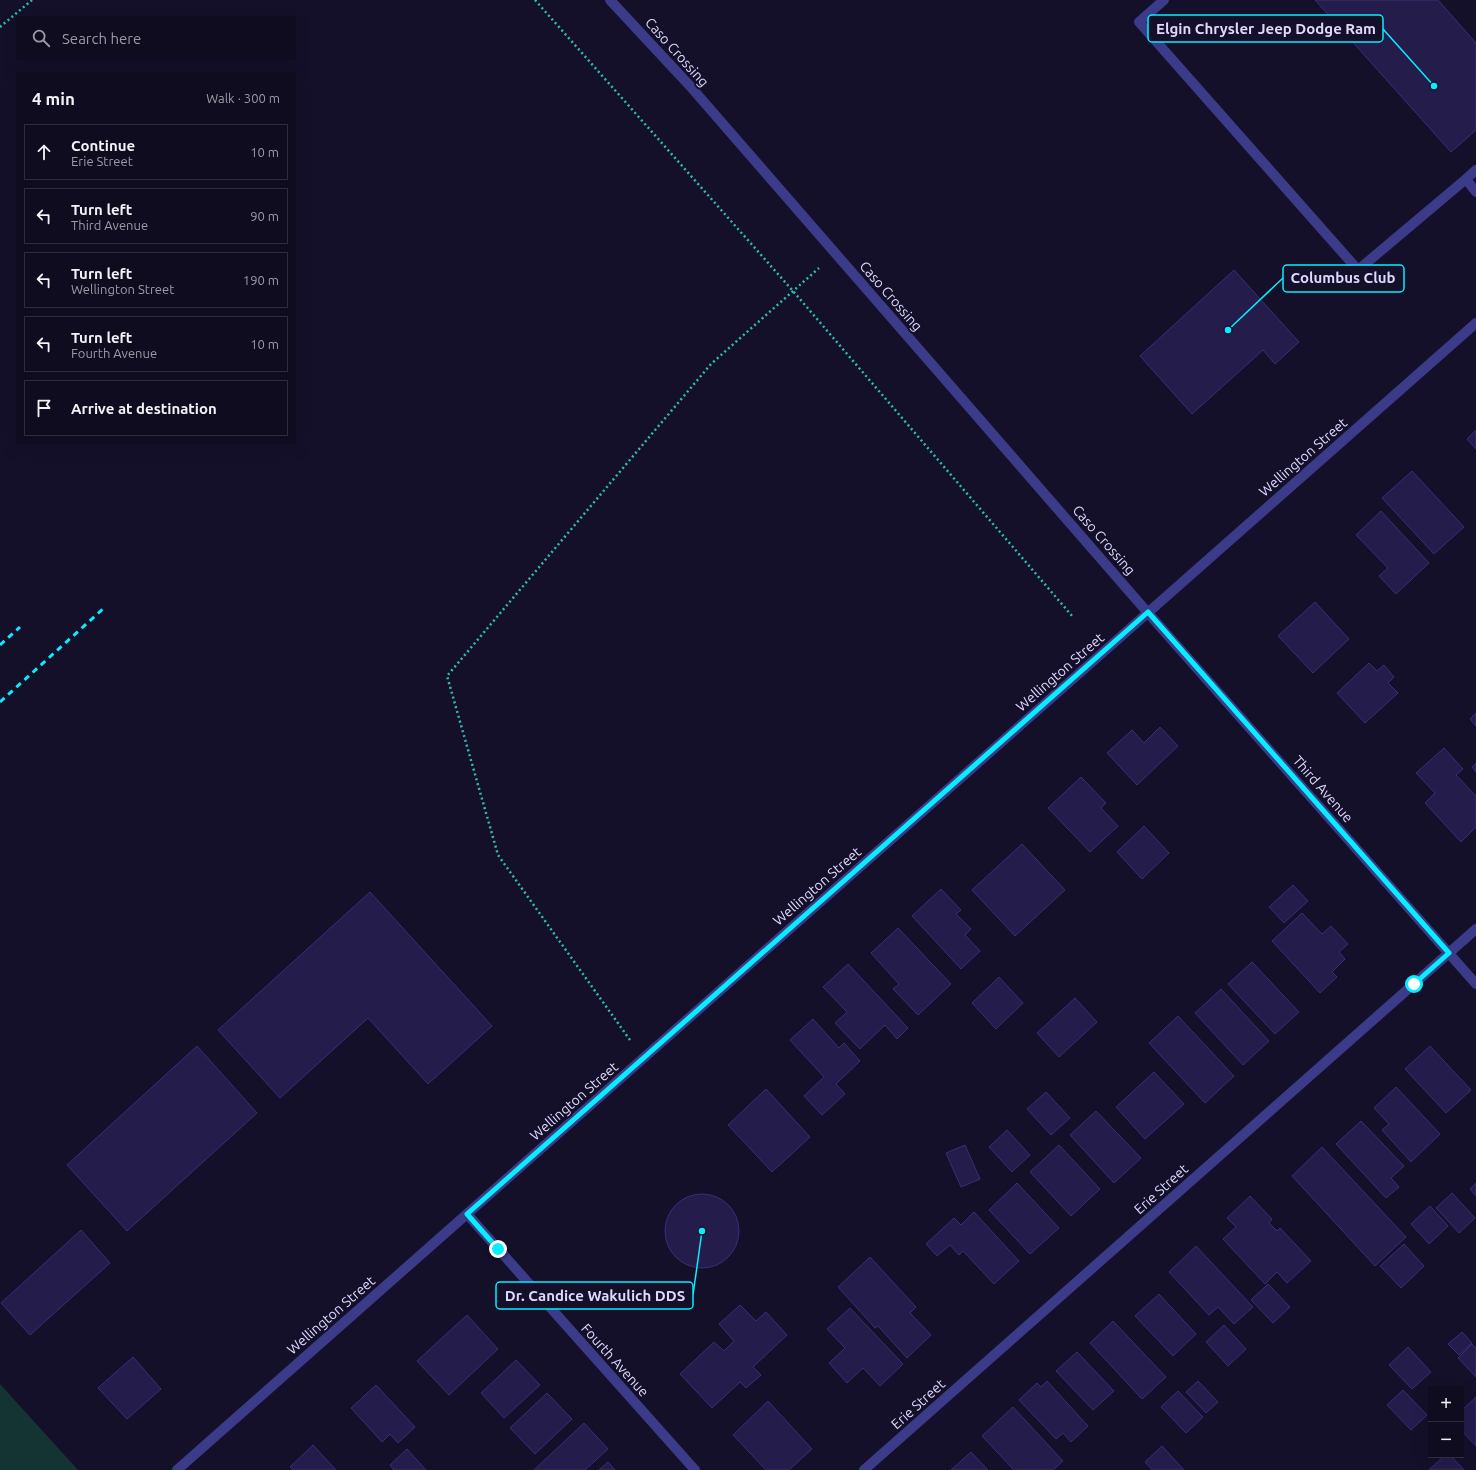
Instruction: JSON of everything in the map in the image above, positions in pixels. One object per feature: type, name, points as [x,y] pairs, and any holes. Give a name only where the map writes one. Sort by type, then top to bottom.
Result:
[{"type":"street","name":"Caso Crossing","points":[[610,0],[690,86],[1148,612]]},
{"type":"street","points":[[1164,0],[1139,22],[1358,270],[1476,170]]},
{"type":"street","points":[[1466,179],[1476,192]]},
{"type":"street","name":"Wellington Street","points":[[177,1470],[1476,323]]},
{"type":"street","name":"Third Avenue","points":[[1148,612],[1476,984]]},
{"type":"street","name":"Erie Street","points":[[864,1470],[1476,929]]},
{"type":"street","name":"Fourth Avenue","points":[[467,1214],[695,1470]]},
{"type":"path","points":[[0,27],[32,0]]},
{"type":"path","points":[[535,0],[793,291],[1073,617]]},
{"type":"path","points":[[644,1058],[498,855],[447,676],[711,364],[835,254]]},
{"type":"green space","points":[[0,1384],[78,1470],[0,1470]]},
{"type":"building","points":[[1315,0],[1438,0],[1476,43],[1476,130],[1451,152]]},
{"type":"building","points":[[1234,270],[1299,342],[1275,364],[1263,350],[1192,414],[1140,356]]},
{"type":"building","points":[[1476,430],[1476,449],[1467,439]]},
{"type":"building","points":[[1412,471],[1464,527],[1434,554],[1382,498]]},
{"type":"building","points":[[1381,511],[1429,563],[1396,594],[1379,576],[1388,568],[1356,535]]},
{"type":"building","points":[[1315,602],[1349,639],[1313,673],[1278,636]]},
{"type":"building","points":[[1369,663],[1377,671],[1384,665],[1394,677],[1388,683],[1398,693],[1365,723],[1337,693]]},
{"type":"building","points":[[1476,713],[1476,726],[1470,719]]},
{"type":"building","points":[[1160,727],[1178,746],[1137,785],[1107,753],[1132,730],[1144,743]]},
{"type":"building","points":[[1444,748],[1463,769],[1456,775],[1476,796],[1476,827],[1461,842],[1425,803],[1435,793],[1416,773]]},
{"type":"building","points":[[1476,763],[1476,772],[1472,767]]},
{"type":"building","points":[[1081,777],[1106,803],[1101,808],[1118,826],[1090,852],[1048,808]]},
{"type":"building","points":[[1144,826],[1169,853],[1142,879],[1117,852]]},
{"type":"building","points":[[1022,844],[1065,890],[1015,936],[972,890]]},
{"type":"building","points":[[1293,885],[1308,901],[1284,923],[1269,907]]},
{"type":"building","points":[[941,889],[961,910],[956,914],[971,929],[965,935],[980,951],[961,969],[912,916]]},
{"type":"building","points":[[370,892],[492,1026],[428,1084],[368,1018],[280,1098],[218,1030]]},
{"type":"building","points":[[1302,913],[1322,934],[1331,926],[1348,944],[1339,952],[1345,959],[1332,972],[1337,977],[1320,993],[1272,941]]},
{"type":"building","points":[[898,928],[951,984],[918,1015],[893,989],[899,984],[871,953]]},
{"type":"building","points":[[1252,962],[1299,1012],[1275,1034],[1228,984]]},
{"type":"building","points":[[848,964],[908,1028],[897,1039],[885,1025],[860,1049],[835,1023],[847,1012],[823,987]]},
{"type":"building","points":[[999,977],[1023,1003],[996,1029],[972,1003]]},
{"type":"building","points":[[1221,989],[1269,1041],[1243,1065],[1195,1013]]},
{"type":"building","points":[[1075,998],[1097,1022],[1059,1057],[1037,1033]]},
{"type":"building","points":[[1178,1016],[1234,1076],[1205,1103],[1149,1043]]},
{"type":"building","points":[[813,1019],[839,1048],[844,1043],[860,1061],[836,1084],[845,1094],[822,1115],[804,1096],[824,1077],[790,1040]]},
{"type":"building","points":[[197,1046],[257,1113],[127,1231],[67,1165]]},
{"type":"building","points":[[1430,1046],[1471,1090],[1446,1113],[1405,1069]]},
{"type":"building","points":[[1154,1072],[1184,1104],[1145,1139],[1116,1107]]},
{"type":"building","points":[[1396,1087],[1440,1134],[1411,1162],[1382,1130],[1389,1124],[1374,1108]]},
{"type":"building","points":[[766,1089],[810,1137],[772,1172],[728,1125]]},
{"type":"building","points":[[1046,1092],[1070,1118],[1051,1135],[1027,1109]]},
{"type":"building","points":[[1096,1111],[1141,1158],[1114,1183],[1070,1135]]},
{"type":"building","points":[[1361,1121],[1404,1166],[1391,1178],[1399,1187],[1386,1198],[1336,1144]]},
{"type":"building","points":[[1007,1130],[1030,1155],[1012,1172],[989,1147]]},
{"type":"building","points":[[965,1145],[980,1179],[961,1187],[946,1153]]},
{"type":"building","points":[[1059,1145],[1100,1189],[1071,1216],[1030,1172]]},
{"type":"building","points":[[1322,1147],[1406,1237],[1375,1266],[1292,1176]]},
{"type":"building","points":[[1017,1183],[1059,1228],[1030,1254],[989,1210]]},
{"type":"building","points":[[1476,1183],[1476,1196],[1470,1189]]},
{"type":"building","points":[[1452,1193],[1475,1218],[1459,1233],[1436,1208]]},
{"type":"building","points":[[702,1194],[716,1197],[728,1205],[736,1217],[739,1231],[736,1245],[728,1257],[716,1265],[702,1268],[688,1265],[676,1257],[668,1245],[665,1231],[668,1217],[676,1205],[688,1197]]},
{"type":"building","points":[[1250,1196],[1272,1219],[1269,1223],[1277,1231],[1280,1228],[1311,1261],[1287,1283],[1277,1272],[1265,1284],[1223,1239],[1236,1227],[1227,1218]]},
{"type":"building","points":[[1430,1206],[1448,1226],[1429,1244],[1411,1224]]},
{"type":"building","points":[[974,1212],[1019,1261],[994,1284],[963,1251],[959,1255],[950,1245],[937,1256],[926,1244],[954,1218],[961,1225]]},
{"type":"building","points":[[81,1230],[110,1263],[30,1335],[1,1303]]},
{"type":"building","points":[[1404,1244],[1424,1266],[1401,1288],[1380,1266]]},
{"type":"building","points":[[1196,1246],[1253,1307],[1234,1324],[1218,1307],[1209,1315],[1169,1272]]},
{"type":"building","points":[[870,1257],[916,1307],[910,1313],[931,1335],[907,1358],[878,1326],[875,1328],[838,1287]]},
{"type":"building","points":[[1268,1284],[1290,1307],[1273,1323],[1251,1300]]},
{"type":"building","points":[[1159,1294],[1196,1334],[1173,1356],[1135,1316]]},
{"type":"building","points":[[740,1305],[756,1321],[766,1312],[787,1335],[753,1367],[761,1375],[746,1388],[740,1382],[712,1408],[680,1374],[714,1342],[724,1351],[734,1341],[719,1324]]},
{"type":"building","points":[[850,1308],[903,1364],[880,1386],[863,1368],[847,1383],[829,1363],[845,1348],[827,1329]]},
{"type":"building","points":[[467,1315],[498,1349],[449,1395],[417,1361]]},
{"type":"building","points":[[1113,1321],[1166,1377],[1142,1399],[1090,1343]]},
{"type":"building","points":[[1224,1325],[1246,1349],[1228,1366],[1206,1342]]},
{"type":"building","points":[[1462,1332],[1472,1343],[1459,1355],[1448,1344]]},
{"type":"building","points":[[1472,1344],[1476,1348],[1476,1377],[1458,1358]]},
{"type":"building","points":[[1408,1347],[1431,1372],[1412,1389],[1389,1365]]},
{"type":"building","points":[[1077,1352],[1114,1391],[1093,1410],[1056,1371]]},
{"type":"building","points":[[133,1357],[161,1389],[127,1419],[98,1388]]},
{"type":"building","points":[[516,1360],[540,1385],[504,1418],[481,1393]]},
{"type":"building","points":[[1047,1381],[1088,1426],[1071,1442],[1063,1433],[1056,1439],[1019,1400],[1037,1383],[1041,1387]]},
{"type":"building","points":[[1198,1381],[1218,1402],[1206,1413],[1186,1392]]},
{"type":"building","points":[[376,1385],[415,1427],[398,1443],[390,1434],[382,1442],[351,1408]]},
{"type":"building","points":[[1403,1390],[1427,1415],[1411,1430],[1387,1405]]},
{"type":"building","points":[[1178,1391],[1203,1417],[1186,1433],[1161,1407]]},
{"type":"building","points":[[547,1393],[572,1419],[535,1454],[510,1428]]},
{"type":"building","points":[[1476,1397],[1476,1446],[1464,1433],[1464,1408]]},
{"type":"building","points":[[768,1401],[812,1449],[789,1470],[766,1470],[733,1435]]},
{"type":"building","points":[[1013,1407],[1063,1461],[1053,1470],[1014,1470],[982,1436]]},
{"type":"building","points":[[584,1423],[608,1449],[585,1470],[534,1470]]},
{"type":"building","points":[[313,1445],[336,1470],[293,1470],[290,1467]]},
{"type":"building","points":[[1162,1446],[1184,1470],[1152,1470],[1145,1462]]},
{"type":"building","points":[[407,1449],[426,1470],[394,1470],[390,1465]]},
{"type":"building","points":[[971,1452],[988,1470],[951,1470]]},
{"type":"building","points":[[1442,1458],[1453,1458],[1464,1470],[1429,1470]]},
{"type":"building","points":[[608,1462],[615,1470],[599,1470]]},
{"type":"railway","points":[[0,702],[104,608]]},
{"type":"railway","points":[[0,645],[20,627]]},
{"type":"place","name":"Elgin Chrysler Jeep Dodge Ram","points":[[1434,86]]},
{"type":"place","name":"Columbus Club","points":[[1228,330]]},
{"type":"place","name":"Dr. Candice Wakulich DDS","points":[[702,1231]]},
{"type":"route","points":[[498,1249],[467,1214],[1148,612],[1449,953],[1414,984]]}]
